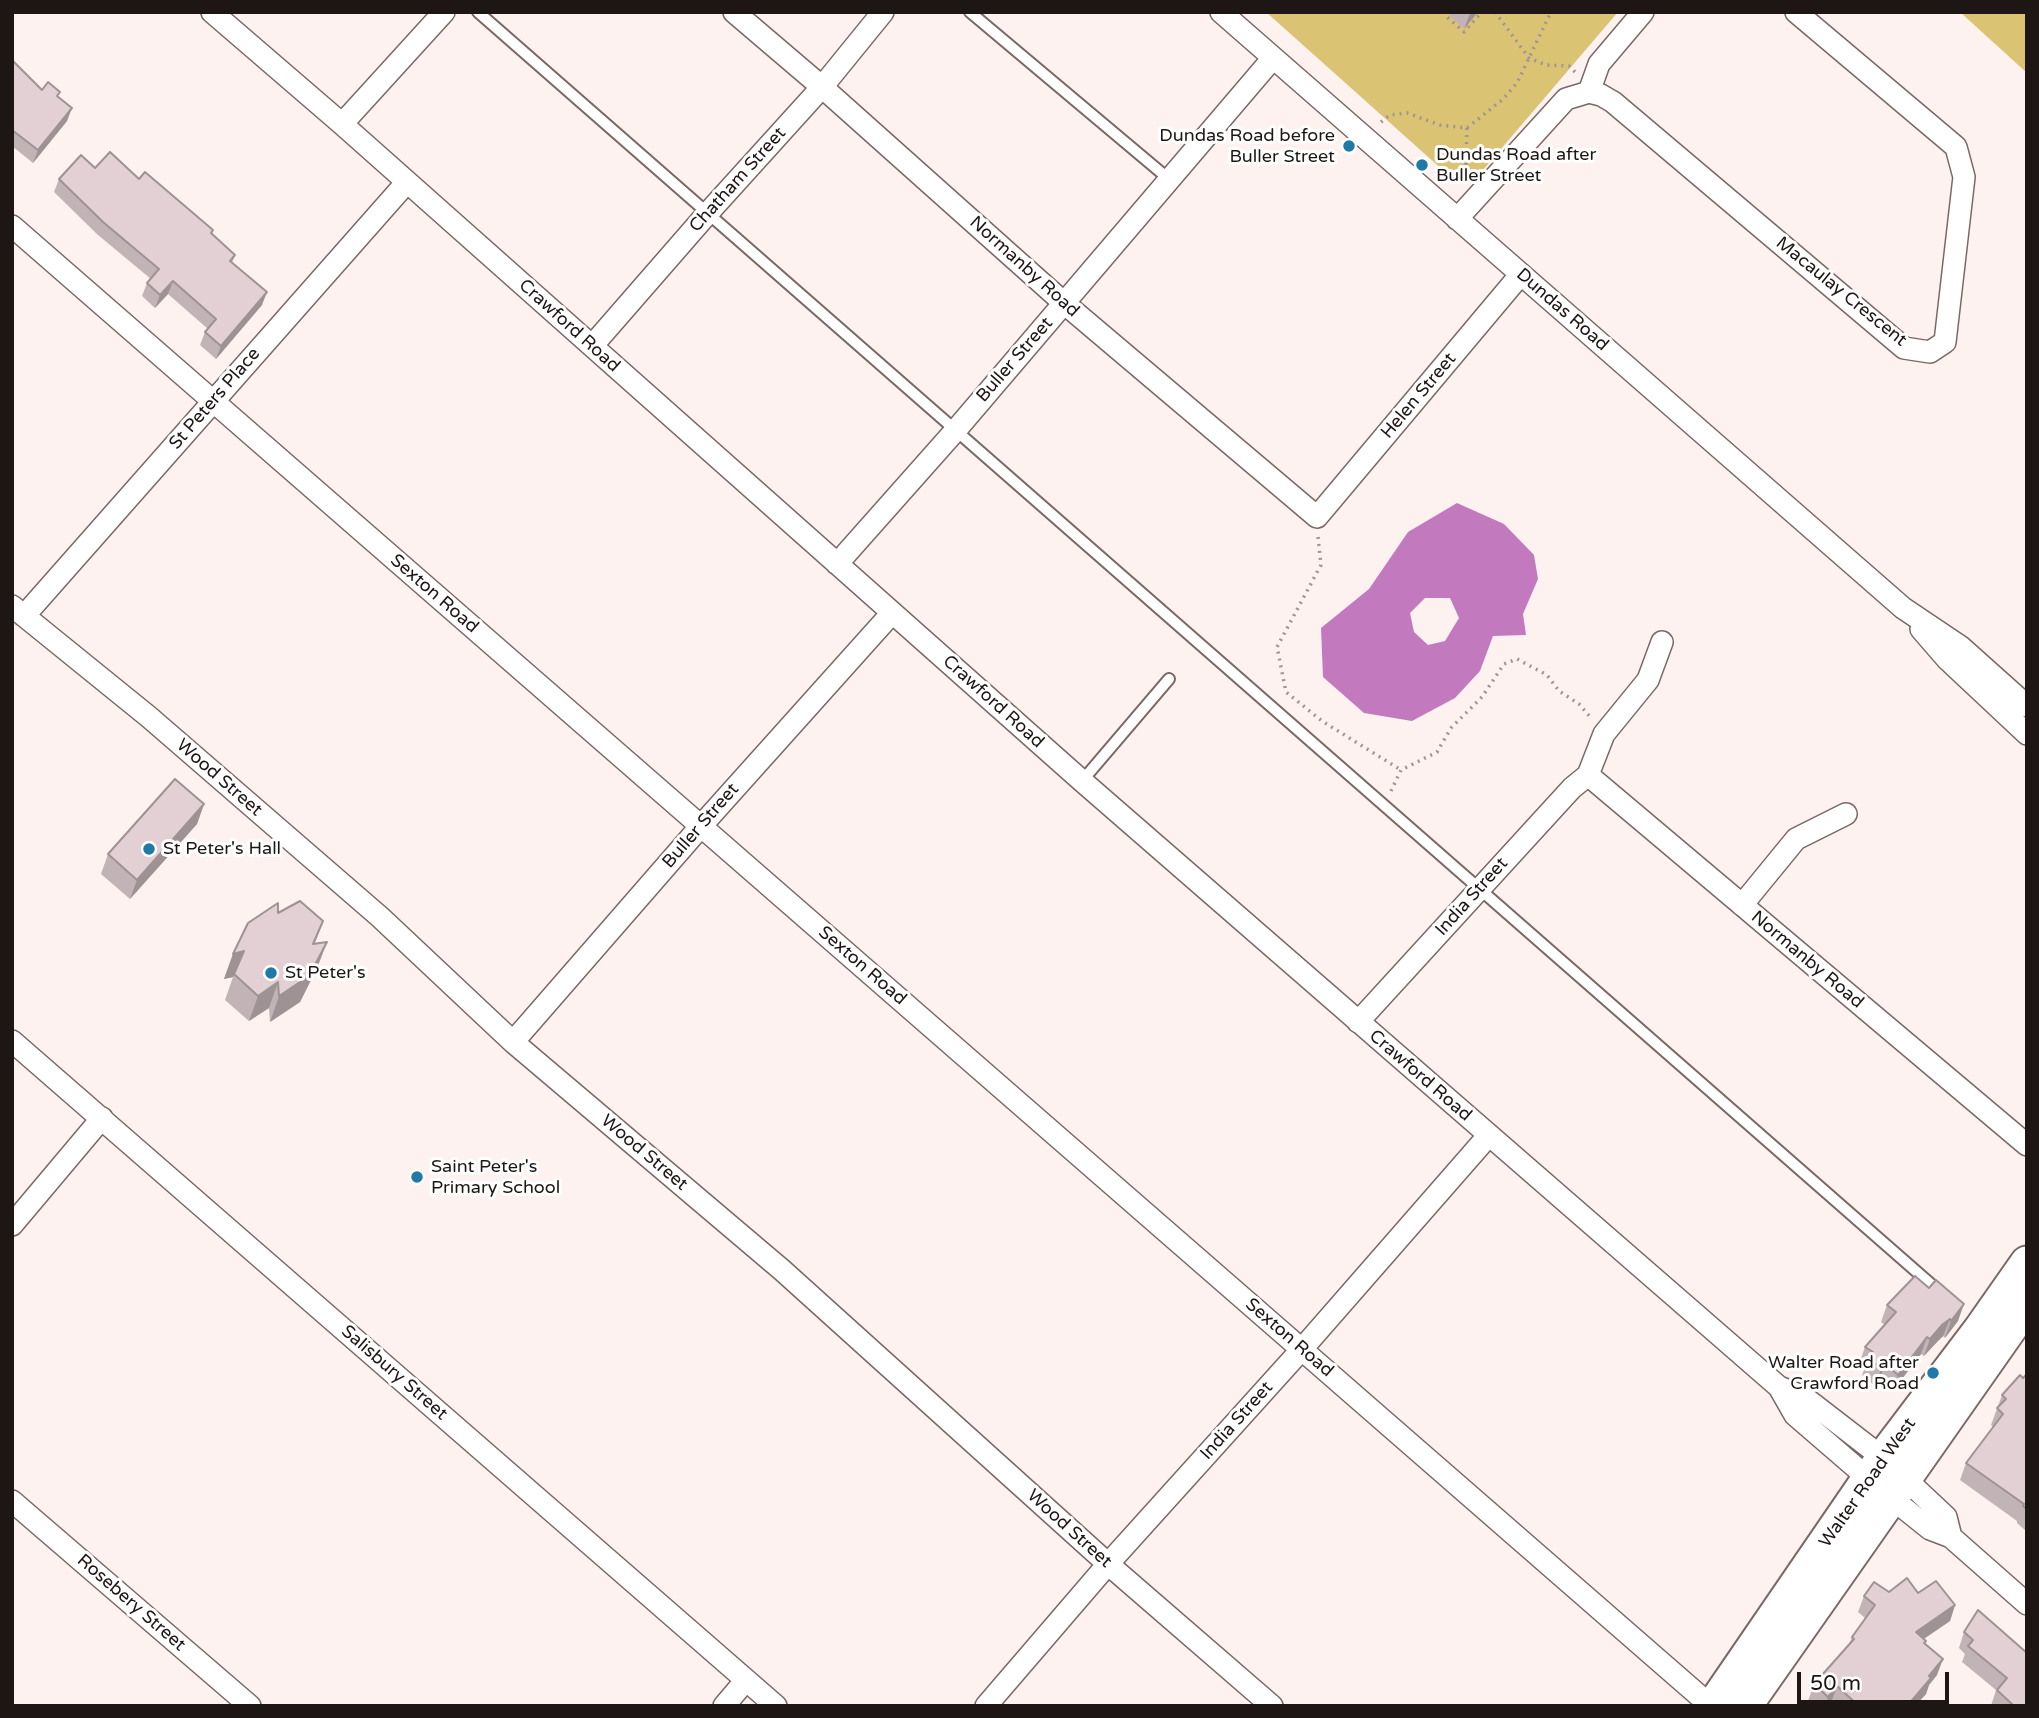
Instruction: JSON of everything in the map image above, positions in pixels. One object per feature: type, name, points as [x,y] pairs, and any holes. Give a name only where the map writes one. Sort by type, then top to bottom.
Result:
[{"type":"main road","name":"Walter Road West","points":[[1745,1706],[1887,1477],[2027,1262]]},
{"type":"main road","name":"Walter Road West","points":[[1983,1331],[2027,1304]]},
{"type":"main road","name":"Walter Road West","points":[[1712,1706],[1887,1477]]},
{"type":"street","name":"Crawford Road","points":[[212,12],[342,124],[1082,781],[1779,1387],[1795,1415],[1887,1477],[1930,1529],[1951,1537],[2027,1604]]},
{"type":"street","points":[[342,124],[444,12]]},
{"type":"street","name":"Normanby Road","points":[[734,12],[1064,303],[1317,517]]},
{"type":"street","name":"Chatham Street","points":[[592,346],[822,87],[883,12]]},
{"type":"street","name":"Dundas Road","points":[[1221,12],[1903,608],[1961,647],[2027,706]]},
{"type":"street","points":[[1457,219],[1559,106],[1576,94],[1589,92],[1599,64],[1643,12]]},
{"type":"street","name":"Macaulay Crescent","points":[[1589,92],[1613,102],[1904,348],[1930,352],[1945,342],[1964,177],[1956,147],[1796,12]]},
{"type":"street","name":"Buller Street","points":[[837,564],[955,431],[1273,58]]},
{"type":"street","name":"St Peters Place","points":[[18,611],[213,402],[407,182]]},
{"type":"street","name":"Sexton Road","points":[[12,226],[1712,1706]]},
{"type":"street","name":"Helen Street","points":[[1317,517],[1521,274]]},
{"type":"street","name":"Dundas Road","points":[[1903,608],[1947,659],[2027,734]]},
{"type":"street","name":"Wood Street","points":[[18,611],[149,717],[380,917],[513,1042],[782,1270],[1108,1564],[1272,1706]]},
{"type":"street","name":"Buller Street","points":[[513,1042],[892,612]]},
{"type":"street","points":[[1588,775],[1604,734],[1648,680],[1662,642]]},
{"type":"street","name":"Normanby Road","points":[[1588,775],[2027,1145]]},
{"type":"street","name":"India Street","points":[[1358,1022],[1572,788],[1588,775]]},
{"type":"street","points":[[1742,905],[1797,839],[1846,814]]},
{"type":"street","name":"Salisbury Street","points":[[12,1041],[776,1706]]},
{"type":"street","points":[[12,1225],[102,1118]]},
{"type":"street","name":"India Street","points":[[986,1706],[1108,1564],[1302,1349],[1489,1135]]},
{"type":"street","name":"Rosebery Street","points":[[12,1501],[250,1706]]},
{"type":"street","points":[[724,1706],[746,1680]]},
{"type":"lane","points":[[478,12],[1951,1302]]},
{"type":"lane","points":[[970,12],[1170,180]]},
{"type":"lane","points":[[1082,781],[1169,679]]},
{"type":"path","points":[[1451,12],[1447,17],[1464,32],[1482,12]]},
{"type":"path","points":[[1496,12],[1529,58],[1546,65],[1569,66],[1589,92]]},
{"type":"path","points":[[1381,122],[1390,115],[1406,113],[1440,125],[1467,128],[1503,99],[1517,83],[1551,12]]},
{"type":"path","points":[[1467,128],[1466,163],[1469,182]]},
{"type":"path","points":[[1317,517],[1321,565],[1277,647],[1286,692],[1322,720],[1401,770]]},
{"type":"path","points":[[1385,806],[1401,770],[1437,752],[1451,728],[1482,697],[1504,664],[1517,659],[1547,675],[1559,691],[1579,704],[1604,734]]},
{"type":"shaded area","points":[[1266,12],[1618,12],[1483,170],[1445,172]]},
{"type":"shaded area","points":[[1960,12],[2027,12],[2027,73]]},
{"type":"shaded area","points":[[1457,503],[1504,524],[1534,555],[1538,579],[1523,614],[1526,635],[1493,636],[1480,671],[1455,698],[1412,721],[1364,713],[1323,677],[1321,628],[1369,589],[1408,532]],"holes":[[[1425,598],[1450,598],[1459,618],[1445,641],[1428,645],[1414,632],[1410,613]]]},
{"type":"building","points":[[12,60],[42,90],[48,82],[60,92],[57,96],[72,108],[38,150],[12,130]]},
{"type":"building","points":[[110,152],[139,179],[145,172],[213,230],[211,233],[235,255],[230,261],[267,292],[221,346],[205,332],[216,319],[173,281],[160,295],[147,283],[159,269],[103,222],[59,179],[81,155],[95,168]]},
{"type":"building","name":"St Peter's Hall","points":[[175,779],[204,804],[137,880],[108,854]]},
{"type":"building","name":"St Peter's","points":[[300,901],[323,921],[313,944],[327,942],[309,976],[279,996],[278,982],[258,996],[234,974],[244,951],[233,954],[248,923],[278,903],[278,913]]},
{"type":"building","points":[[1915,1276],[1929,1288],[1936,1280],[1964,1304],[1951,1321],[1950,1319],[1943,1324],[1930,1339],[1927,1337],[1898,1375],[1885,1364],[1881,1369],[1868,1358],[1873,1352],[1865,1347],[1896,1312],[1887,1305]]},
{"type":"building","points":[[2027,1374],[2027,1509],[2024,1504],[1966,1463],[2003,1414],[1997,1408],[2006,1399],[2002,1395],[2020,1375],[2023,1378]]},
{"type":"building","points":[[1907,1578],[1918,1593],[1936,1581],[1955,1605],[1916,1632],[1926,1641],[1924,1643],[1943,1659],[1929,1676],[1931,1678],[1909,1706],[1859,1706],[1837,1686],[1828,1697],[1814,1684],[1854,1639],[1852,1637],[1875,1605],[1864,1596],[1874,1582],[1889,1592]]},
{"type":"building","points":[[1978,1610],[2027,1653],[2027,1706],[2014,1706],[1997,1690],[2007,1678],[1968,1646],[1973,1640],[1964,1632]]},
{"type":"place","name":"Dundas Road before Buller Street","points":[[1349,146]]},
{"type":"place","name":"Dundas Road after Buller Street","points":[[1422,165]]},
{"type":"place","name":"St Peter's Hall","points":[[149,849]]},
{"type":"place","name":"St Peter's","points":[[271,973]]},
{"type":"place","name":"Saint Peter's Primary School","points":[[417,1177]]},
{"type":"place","name":"Walter Road after Crawford Road","points":[[1933,1373]]}]
